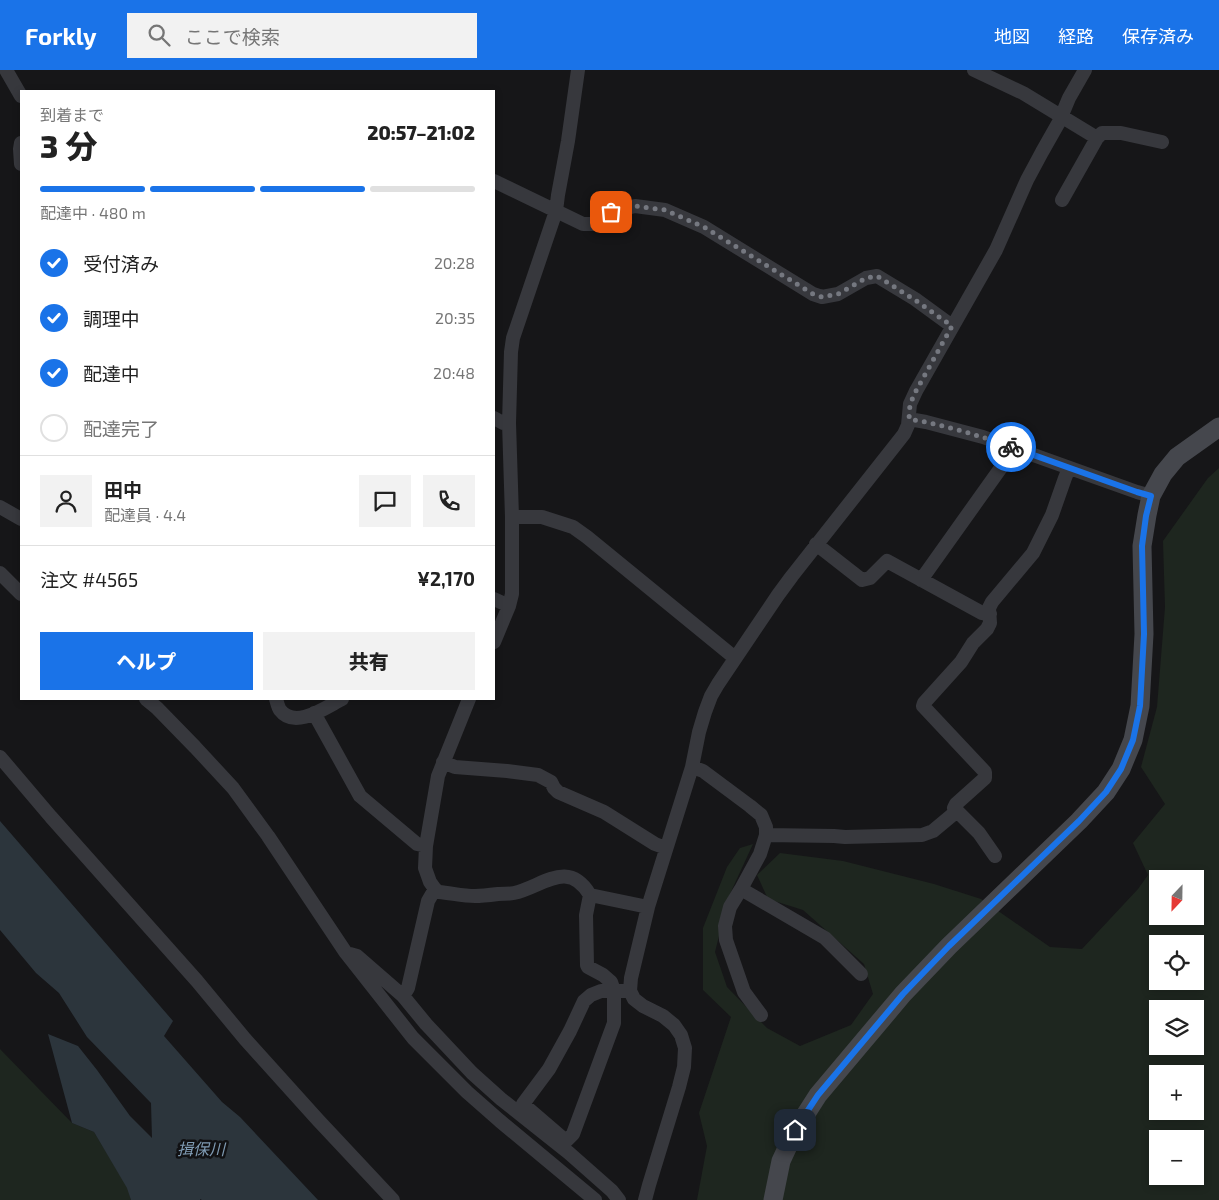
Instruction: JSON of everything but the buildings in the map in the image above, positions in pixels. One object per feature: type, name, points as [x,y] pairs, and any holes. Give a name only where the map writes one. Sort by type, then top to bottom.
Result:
[{"type":"main road","points":[[773,1200],[781,1161],[795,1130],[818,1095],[903,994],[949,946],[1079,821],[1106,792],[1121,769],[1133,740],[1140,706],[1144,634],[1142,546],[1151,496],[1163,474],[1177,457],[1219,427]]},
{"type":"street","points":[[6,70],[20,94]]},
{"type":"street","points":[[495,640],[512,594],[509,423],[513,338],[556,211],[578,70]]},
{"type":"street","points":[[974,70],[1023,93],[1097,138]]},
{"type":"street","points":[[645,1200],[679,1087],[684,1067],[685,1048],[681,1035],[674,1025],[663,1016],[634,999],[630,991],[631,978],[648,907],[692,767],[699,732],[711,696],[787,582],[904,434],[909,419],[910,404],[916,391],[996,250],[1027,180],[1085,70]]},
{"type":"street","points":[[1062,200],[1097,138],[1102,133],[1121,132],[1162,142]]},
{"type":"street","points":[[495,181],[583,224],[596,224],[611,212],[635,206],[665,210],[704,227],[813,294],[822,297],[838,294],[866,278],[877,276],[952,326]]},
{"type":"street","points":[[495,419],[503,423],[509,423]]},
{"type":"street","points":[[909,419],[983,437],[1151,496]]},
{"type":"street","points":[[921,580],[1010,455],[1013,448]]},
{"type":"street","points":[[995,856],[979,833],[954,808],[985,778],[985,772],[924,706],[924,703],[961,662],[973,642],[987,629],[990,623],[992,602],[1033,553],[1052,515],[1069,468]]},
{"type":"street","points":[[0,507],[20,518]]},
{"type":"street","points":[[512,517],[542,517],[573,528],[587,537],[735,658]]},
{"type":"street","points":[[816,544],[862,580],[870,578],[886,561],[982,613],[990,614]]},
{"type":"street","points":[[0,572],[20,593]]},
{"type":"street","points":[[495,600],[509,606]]},
{"type":"street","points":[[147,700],[233,788],[268,836],[346,953],[413,1038],[467,1092],[595,1200]]},
{"type":"street","points":[[276,700],[280,710],[289,717],[299,719],[340,700]]},
{"type":"street","points":[[469,700],[438,776],[426,846],[425,868],[430,882],[440,892],[474,896],[513,894],[556,877],[567,877],[577,881],[586,888],[590,895],[586,915],[587,965],[612,982],[614,991],[614,1023],[572,1134],[566,1141],[523,1104],[549,1069],[584,1002],[592,995],[602,991],[614,991],[630,991]]},
{"type":"street","points":[[314,713],[360,796],[417,844],[426,846]]},
{"type":"street","points":[[0,757],[197,981],[245,1039],[394,1200]]},
{"type":"street","points":[[443,762],[455,767],[538,775],[551,782],[558,792],[604,812],[655,844],[666,848]]},
{"type":"street","points":[[692,767],[703,771],[756,811],[761,816],[766,827],[766,835],[760,854],[730,907],[725,926],[726,940],[744,992],[761,1015]]},
{"type":"street","points":[[766,835],[834,836],[845,838],[922,835],[932,831],[957,811]]},
{"type":"street","points":[[740,888],[825,938],[861,974]]},
{"type":"street","points":[[403,996],[408,988],[428,902],[435,889]]},
{"type":"street","points":[[590,895],[648,907]]},
{"type":"street","points":[[346,953],[357,956],[403,996],[426,1024],[472,1073],[569,1153],[612,1191],[619,1200]]},
{"type":"shaded area","points":[[1219,468],[1219,1200],[697,1200],[707,1146],[699,1113],[731,1017],[703,990],[703,928],[727,867],[740,848],[753,844],[729,896],[715,952],[727,987],[767,1028],[800,1046],[851,1025],[873,994],[864,964],[803,910],[768,899],[757,875],[780,853],[843,861],[934,884],[981,899],[1050,947],[1082,949],[1138,889],[1148,875],[1133,843],[1165,804],[1141,767],[1157,707],[1165,607],[1163,541],[1208,478]]},
{"type":"shaded area","points":[[0,1049],[72,1123],[94,1132],[128,1188],[131,1200],[0,1200]]},
{"type":"water","name":"揖保川","points":[[0,821],[173,1021],[164,1036],[222,1102],[240,1117],[318,1200],[131,1200],[127,1188],[94,1132],[72,1123],[48,1034],[78,1046],[130,1116],[152,1138],[151,1103],[87,1037],[59,993],[36,973],[0,930]]},
{"type":"way so far","points":[[611,212],[635,206],[665,210],[704,227],[813,294],[822,297],[838,294],[866,278],[877,276],[952,326],[916,391],[910,404],[909,419],[964,431],[1011,447]]},
{"type":"route","points":[[795,1130],[818,1095],[903,994],[949,946],[1079,821],[1106,792],[1121,769],[1133,740],[1140,706],[1144,634],[1142,546],[1151,496],[1011,447]]}]
